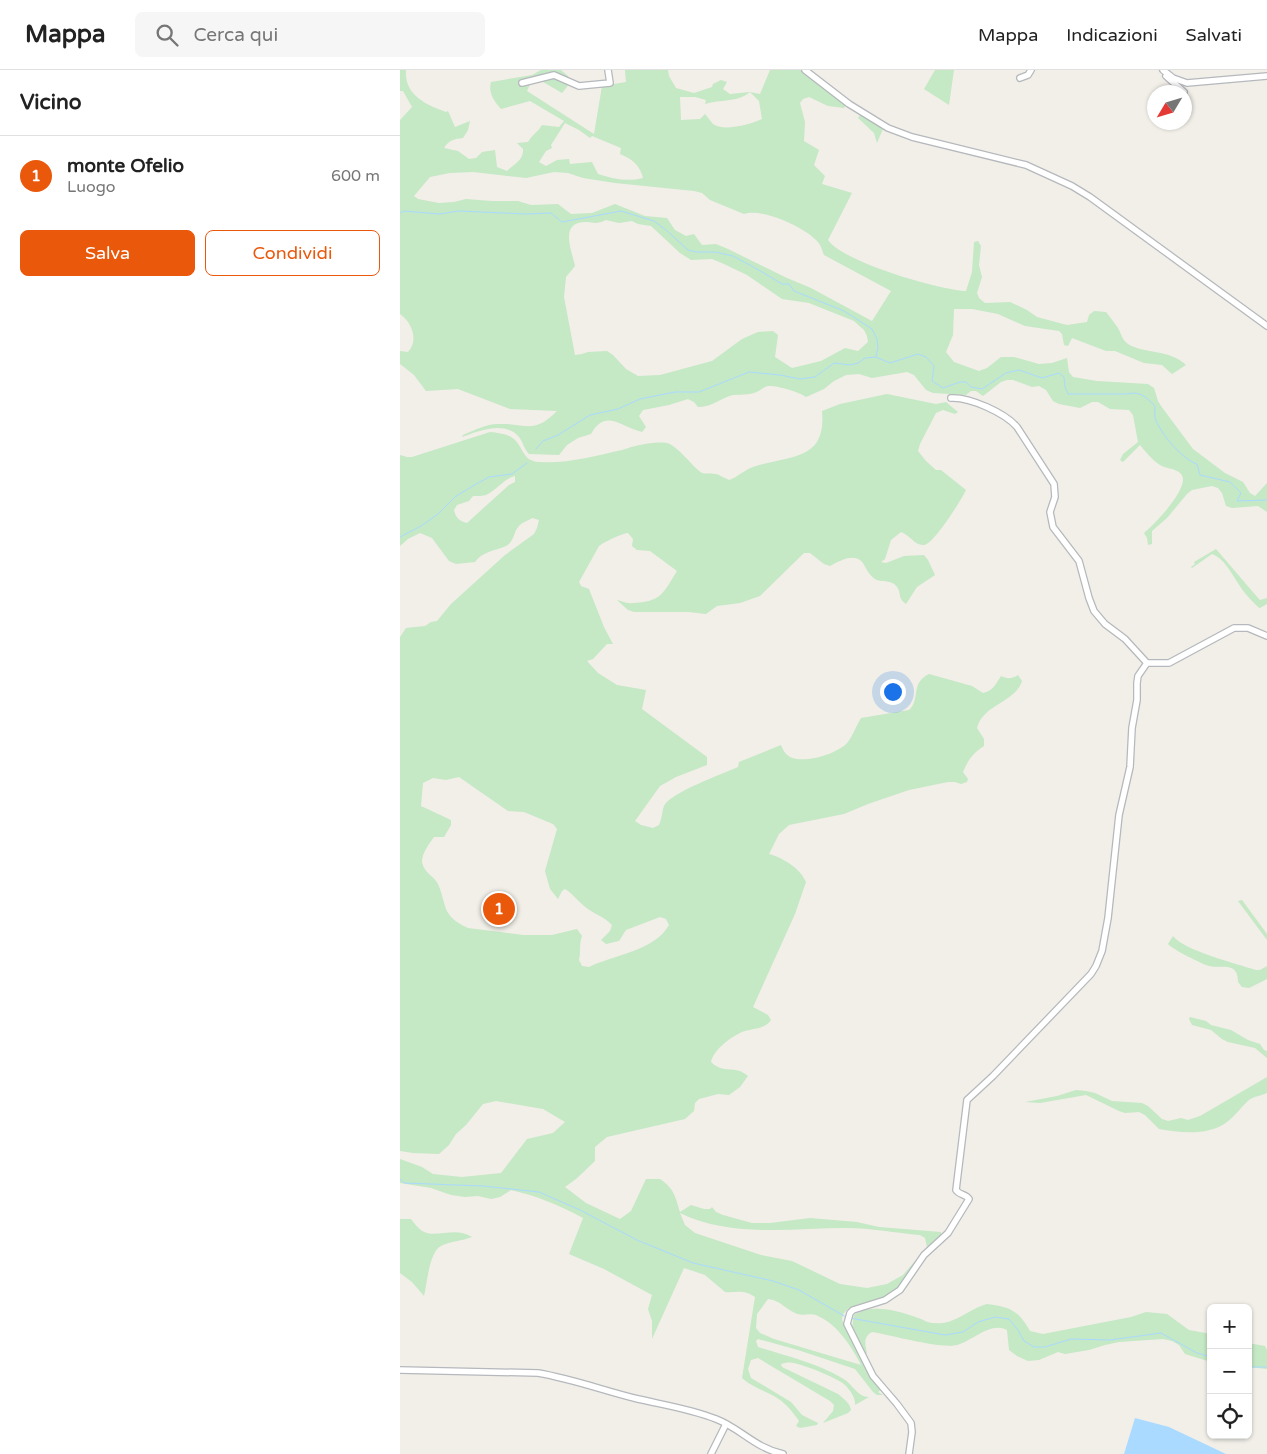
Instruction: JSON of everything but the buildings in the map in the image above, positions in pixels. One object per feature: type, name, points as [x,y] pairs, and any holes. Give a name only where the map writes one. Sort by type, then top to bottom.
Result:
[{"type":"street","points":[[522,83],[554,75],[584,86],[610,82],[608,70]]},
{"type":"street","points":[[805,70],[849,104],[893,130],[1026,165],[1072,186],[1090,197],[1267,326]]},
{"type":"street","points":[[1020,78],[1028,75],[1031,70]]},
{"type":"street","points":[[1164,71],[1187,83],[1267,76]]},
{"type":"street","points":[[1164,71],[1177,85]]},
{"type":"street","points":[[951,398],[965,400],[999,413],[1012,421],[1017,427],[1054,484],[1055,497],[1050,512],[1053,527],[1079,561],[1088,598],[1094,611],[1105,624],[1125,639],[1147,664]]},
{"type":"street","points":[[1147,664],[1169,663],[1234,628],[1248,628],[1267,636]]},
{"type":"street","points":[[909,1454],[912,1432],[911,1423],[868,1368],[847,1324],[850,1312],[855,1308],[885,1300],[898,1293],[924,1255],[948,1233],[969,1199],[956,1190],[967,1100],[993,1076],[1091,974],[1099,960],[1108,918],[1119,815],[1130,767],[1138,676],[1147,664]]},
{"type":"street","points":[[400,1370],[557,1376],[638,1399],[699,1412],[726,1424],[765,1448],[783,1454]]},
{"type":"street","points":[[711,1454],[726,1424]]},
{"type":"green space","points":[[400,70],[406,70],[406,79],[409,86],[418,98],[431,106],[446,112],[448,111],[455,127],[470,121],[468,130],[463,138],[452,140],[444,148],[458,151],[469,159],[476,158],[482,152],[495,150],[497,167],[507,171],[522,156],[523,149],[517,143],[528,142],[542,125],[559,127],[564,121],[530,101],[501,109],[491,93],[491,82],[532,75],[541,70],[561,70],[568,76],[570,83],[562,93],[538,79],[531,82],[527,91],[594,134],[602,86],[626,82],[625,70],[668,70],[669,76],[676,88],[694,93],[712,87],[713,84],[721,80],[727,82],[723,89],[730,94],[750,92],[760,94],[770,70],[800,70],[846,105],[844,108],[828,106],[809,97],[803,99],[800,103],[805,122],[804,141],[819,150],[814,165],[825,176],[822,184],[852,193],[828,240],[837,248],[871,266],[892,273],[935,286],[966,291],[972,272],[974,242],[978,241],[981,246],[979,265],[982,277],[977,293],[979,298],[985,303],[1010,302],[1037,317],[1067,325],[1087,322],[1089,315],[1094,311],[1106,312],[1118,328],[1124,341],[1128,344],[1172,356],[1186,365],[1172,374],[1162,365],[1144,363],[1115,351],[1106,351],[1072,338],[1068,346],[1064,345],[1062,334],[1059,331],[1025,326],[998,314],[972,309],[954,309],[953,335],[946,352],[954,362],[979,371],[987,368],[1001,357],[1014,357],[1039,364],[1052,363],[1067,358],[1069,372],[1073,377],[1097,381],[1148,384],[1154,388],[1161,406],[1193,449],[1225,473],[1243,482],[1250,493],[1255,496],[1267,483],[1267,512],[1258,506],[1232,508],[1226,506],[1222,493],[1218,488],[1212,486],[1192,490],[1167,518],[1152,531],[1152,544],[1148,545],[1144,533],[1156,522],[1177,496],[1183,480],[1179,472],[1157,463],[1140,445],[1123,462],[1120,460],[1123,454],[1138,442],[1133,415],[1129,410],[1110,409],[1098,402],[1092,402],[1080,408],[1059,404],[1053,401],[1046,390],[1039,386],[1032,387],[1013,380],[1001,382],[983,396],[976,391],[971,391],[966,395],[933,393],[926,390],[914,375],[907,372],[872,378],[859,374],[846,375],[824,389],[806,397],[788,389],[768,386],[756,392],[730,396],[702,407],[698,407],[688,399],[643,410],[639,416],[646,427],[642,432],[614,421],[602,422],[591,434],[578,438],[567,445],[559,455],[529,454],[519,437],[506,429],[491,428],[462,437],[476,429],[494,424],[535,425],[542,423],[557,411],[510,409],[458,389],[426,391],[414,375],[400,364],[400,351],[408,352],[411,348],[413,332],[408,322],[400,314],[400,120],[412,107],[403,91],[400,91]],"holes":[[[750,92],[759,101],[762,119],[745,125],[718,126],[713,124],[705,114],[700,119],[681,120],[680,97],[695,97],[706,100],[705,104],[740,98]],[[565,123],[590,138],[592,136],[621,148],[620,154],[635,163],[640,169],[643,178],[626,180],[609,177],[598,174],[592,162],[570,164],[569,159],[557,160],[546,166],[539,162],[546,151],[552,148],[551,145]],[[473,172],[526,178],[554,172],[568,173],[583,178],[615,183],[702,193],[710,200],[744,214],[752,213],[772,216],[803,230],[817,241],[824,255],[891,291],[872,321],[811,288],[728,249],[716,244],[702,245],[694,234],[686,236],[675,230],[667,218],[645,216],[615,204],[592,213],[571,214],[558,204],[531,205],[518,201],[466,199],[439,203],[418,199],[414,196],[430,177],[450,173]],[[606,220],[619,223],[632,221],[651,226],[680,253],[691,260],[712,259],[747,275],[782,299],[809,303],[854,321],[864,330],[868,342],[858,351],[845,348],[821,361],[792,368],[775,357],[778,335],[773,331],[758,332],[742,339],[712,361],[660,375],[638,376],[626,369],[607,351],[575,355],[564,297],[566,277],[575,266],[569,238],[572,226],[578,223],[596,223]]]},
{"type":"green space","points":[[935,70],[954,70],[949,105],[924,89]]},
{"type":"green space","points":[[860,115],[883,129],[877,143],[874,133],[858,118]]},
{"type":"green space","points":[[887,394],[936,404],[946,402],[958,412],[955,414],[943,410],[936,413],[918,451],[936,470],[941,470],[966,490],[934,538],[928,543],[921,545],[901,532],[891,540],[885,559],[881,562],[886,563],[904,556],[924,555],[928,560],[935,575],[917,587],[906,604],[895,585],[875,579],[863,563],[856,558],[847,559],[830,566],[824,564],[810,553],[804,553],[760,596],[740,603],[717,606],[706,614],[634,612],[628,610],[617,600],[626,603],[650,601],[665,591],[677,571],[650,551],[637,550],[632,546],[633,539],[628,533],[622,534],[599,546],[579,582],[581,586],[589,589],[613,644],[607,644],[593,659],[587,661],[598,673],[617,685],[646,690],[642,709],[707,757],[707,765],[676,777],[660,786],[635,821],[641,825],[653,828],[659,825],[664,806],[676,795],[738,767],[739,762],[781,745],[787,755],[796,759],[820,757],[837,750],[848,742],[861,718],[909,710],[915,701],[917,686],[929,674],[972,686],[983,693],[992,689],[1001,676],[1010,678],[1018,675],[1022,681],[1013,694],[992,708],[980,720],[977,728],[984,739],[984,746],[969,760],[963,772],[968,779],[967,782],[961,784],[948,782],[909,790],[844,814],[789,825],[779,834],[769,854],[790,864],[800,872],[806,882],[795,914],[753,1007],[768,1015],[771,1020],[765,1026],[742,1032],[728,1040],[719,1048],[711,1062],[720,1068],[743,1072],[748,1076],[740,1087],[729,1095],[718,1094],[699,1099],[695,1103],[694,1111],[685,1119],[607,1137],[595,1147],[595,1161],[565,1187],[586,1203],[620,1219],[631,1211],[646,1179],[660,1179],[673,1193],[680,1212],[691,1205],[704,1209],[712,1207],[716,1212],[723,1215],[752,1223],[770,1223],[810,1218],[857,1222],[879,1227],[941,1232],[941,1235],[918,1259],[894,1292],[885,1298],[854,1306],[844,1314],[842,1320],[869,1374],[881,1390],[878,1392],[883,1395],[877,1395],[873,1392],[855,1369],[798,1350],[758,1339],[756,1341],[758,1347],[822,1368],[846,1381],[861,1395],[869,1397],[855,1405],[854,1397],[841,1382],[798,1364],[781,1364],[782,1367],[838,1394],[848,1403],[851,1410],[848,1413],[823,1423],[833,1411],[834,1405],[830,1401],[758,1358],[751,1360],[748,1369],[751,1378],[791,1402],[802,1415],[818,1423],[817,1425],[800,1428],[796,1426],[799,1421],[782,1401],[742,1378],[755,1297],[744,1292],[725,1292],[705,1275],[684,1268],[652,1339],[652,1321],[648,1309],[652,1295],[604,1269],[569,1254],[583,1218],[548,1201],[511,1190],[500,1197],[491,1199],[478,1196],[451,1195],[431,1188],[400,1183],[400,1159],[422,1167],[433,1174],[462,1177],[501,1173],[527,1139],[553,1133],[565,1122],[543,1109],[496,1101],[483,1104],[456,1134],[449,1145],[439,1154],[400,1151],[400,637],[406,628],[425,626],[437,621],[451,604],[505,555],[534,534],[539,520],[532,518],[522,523],[517,528],[509,544],[485,553],[475,562],[456,564],[449,561],[432,538],[420,533],[408,539],[400,546],[400,455],[412,457],[490,432],[510,436],[518,443],[527,457],[539,462],[560,462],[644,444],[667,443],[675,447],[700,472],[716,474],[729,480],[753,467],[802,454],[812,448],[818,440],[822,428],[822,411],[840,404]],"holes":[[[515,476],[515,482],[509,485],[467,523],[457,517],[454,510],[457,505],[469,501],[473,496],[486,495]],[[459,777],[508,811],[524,812],[553,824],[557,829],[545,871],[550,889],[558,899],[565,889],[586,908],[612,925],[610,931],[601,940],[606,944],[619,941],[626,930],[660,917],[666,919],[669,925],[663,934],[644,947],[589,967],[582,966],[579,960],[582,936],[577,929],[552,935],[523,935],[468,928],[459,924],[446,909],[438,884],[425,869],[422,862],[424,852],[434,837],[444,837],[451,825],[451,820],[421,806],[423,783],[433,778],[446,780]],[[680,1213],[700,1221],[740,1229],[856,1228],[920,1235],[925,1238],[927,1247],[903,1275],[887,1284],[867,1288],[840,1284],[792,1261],[761,1255],[695,1233],[685,1225]],[[768,1299],[776,1301],[798,1314],[818,1316],[838,1330],[861,1365],[760,1333],[756,1328],[757,1314]]]},
{"type":"green space","points":[[1216,549],[1260,600],[1267,598],[1267,604],[1260,608],[1258,607],[1242,590],[1224,562],[1212,554],[1191,567],[1195,564],[1194,562]]},
{"type":"green space","points":[[1242,900],[1267,934],[1267,940],[1238,901]]},
{"type":"green space","points":[[1173,936],[1188,946],[1224,960],[1256,970],[1267,966],[1267,979],[1249,988],[1242,987],[1232,968],[1209,966],[1187,956],[1168,944]]},
{"type":"green space","points":[[1190,1017],[1231,1030],[1248,1040],[1260,1044],[1267,1051],[1267,1058],[1255,1048],[1228,1042],[1211,1030],[1192,1025]]},
{"type":"green space","points":[[1267,1077],[1267,1093],[1249,1100],[1230,1120],[1220,1126],[1211,1130],[1194,1132],[1176,1132],[1159,1129],[1145,1115],[1139,1112],[1125,1113],[1086,1095],[1040,1103],[1025,1102],[1076,1090],[1086,1091],[1112,1101],[1142,1103],[1162,1119],[1168,1121],[1181,1118],[1188,1120],[1200,1116]]},
{"type":"green space","points":[[400,1219],[411,1219],[422,1231],[427,1233],[452,1232],[472,1237],[445,1244],[437,1249],[431,1261],[424,1296],[412,1282],[400,1273]]},
{"type":"green space","points":[[987,1304],[1008,1308],[1021,1318],[1030,1331],[1043,1334],[1131,1317],[1146,1312],[1167,1314],[1189,1330],[1207,1333],[1207,1361],[1185,1354],[1179,1345],[1163,1339],[1119,1342],[1065,1354],[1058,1352],[1039,1360],[1028,1361],[1009,1350],[1007,1330],[1001,1328],[988,1330],[963,1343],[949,1346],[872,1332],[866,1338],[866,1354],[852,1327],[854,1315],[869,1309],[886,1309],[929,1322],[941,1323],[954,1320]]},
{"type":"green space","points":[[1252,1344],[1265,1346],[1267,1350],[1267,1369],[1252,1367]]},
{"type":"water","points":[[1135,1418],[1169,1427],[1226,1454],[1124,1454]]},
{"type":"waterway","points":[[400,213],[404,211],[439,214],[459,211],[525,214],[551,213],[562,222],[621,211],[654,221],[688,250],[715,252],[733,256],[782,284],[789,284],[794,291],[844,311],[872,329],[877,339],[878,348],[876,356]]},
{"type":"waterway","points":[[536,449],[543,441],[558,435],[590,415],[618,409],[640,399],[675,392],[699,392],[749,372],[800,379],[815,377],[834,363],[850,365],[858,363],[865,358],[876,357],[890,363],[918,354],[926,357],[934,366],[932,381],[943,388],[960,382],[966,382],[971,387],[982,389],[1006,373],[1019,370],[1042,378],[1059,373],[1064,377],[1068,394],[1135,393],[1142,395],[1155,406],[1155,419],[1163,433],[1179,452],[1197,464],[1200,475],[1230,482],[1241,493],[1237,501],[1267,500]]},
{"type":"waterway","points":[[400,537],[421,526],[438,514],[455,497],[471,487],[489,477],[512,474],[527,463]]},
{"type":"waterway","points":[[400,1179],[404,1183],[483,1186],[539,1192],[580,1210],[637,1240],[693,1263],[773,1281],[799,1290],[846,1317]]},
{"type":"waterway","points":[[850,1318],[945,1335],[963,1332],[978,1322],[995,1317],[1009,1319],[1024,1341],[1034,1347],[1045,1347],[1071,1339],[1110,1340],[1161,1333],[1197,1353],[1207,1356]]},
{"type":"waterway","points":[[1252,1367],[1267,1367]]},
{"type":"place","name":"monte Ofelio","points":[[499,909]]}]
